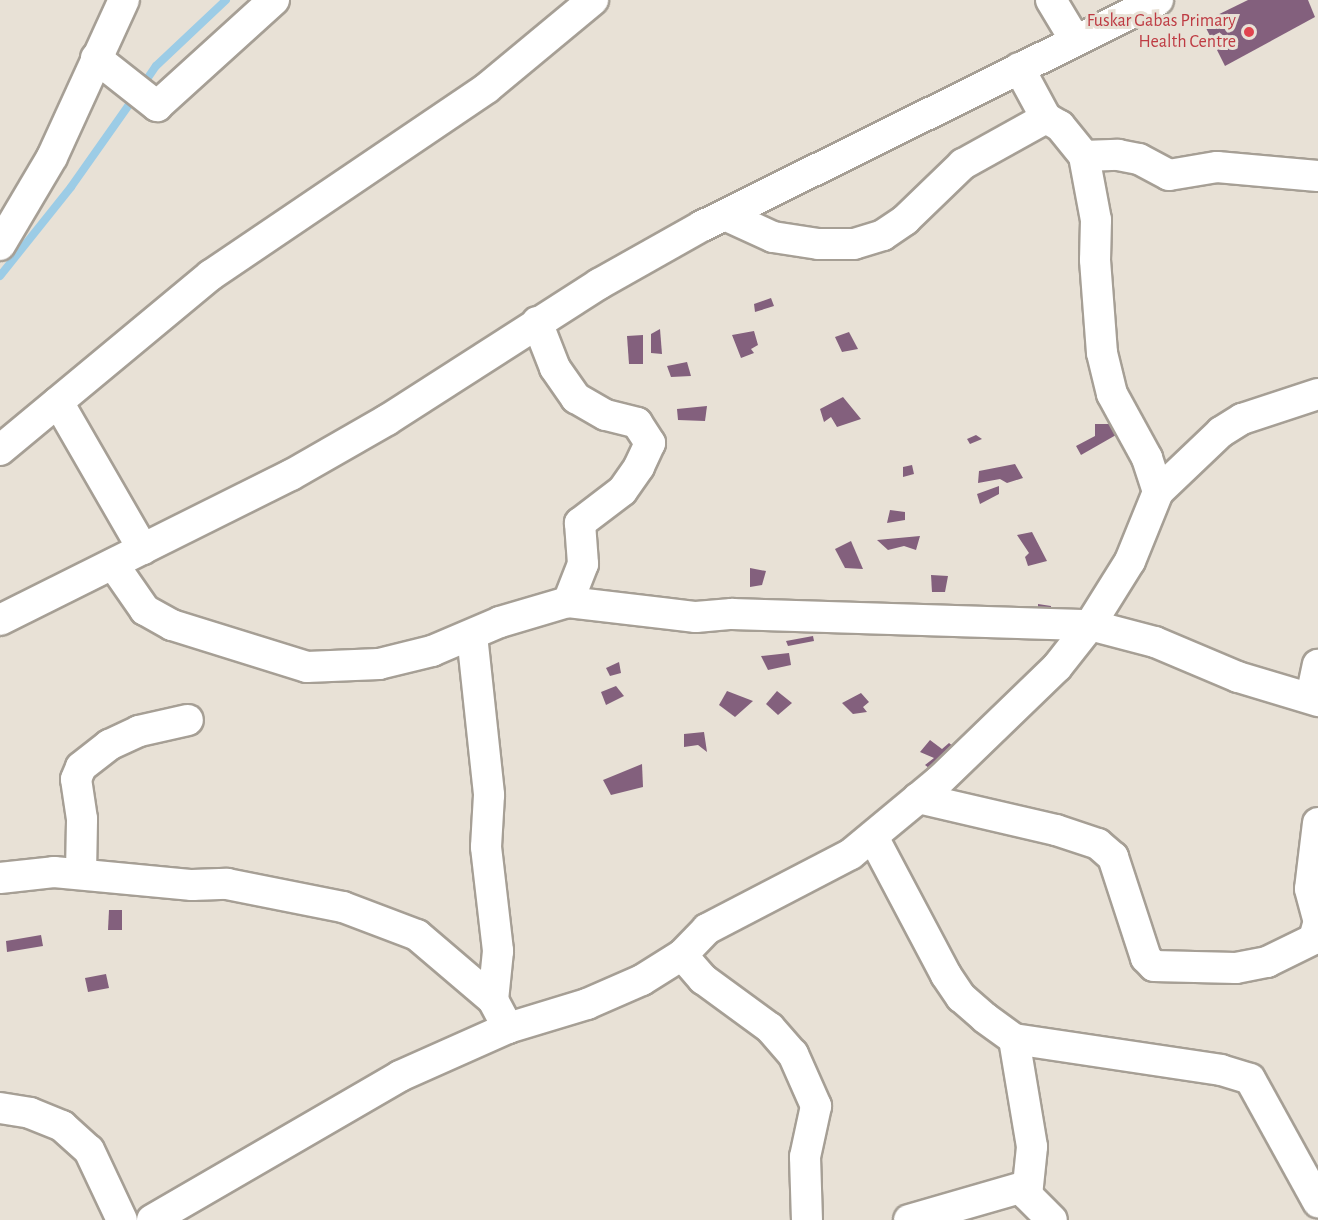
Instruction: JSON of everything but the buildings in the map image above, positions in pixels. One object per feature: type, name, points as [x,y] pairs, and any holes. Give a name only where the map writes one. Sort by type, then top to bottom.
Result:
[{"type":"street","points":[[0,245],[52,157],[124,0]]},
{"type":"street","points":[[96,58],[144,96],[274,0]]},
{"type":"street","points":[[0,450],[211,275],[487,88],[592,0]]},
{"type":"street","points":[[1051,0],[1075,40]]},
{"type":"street","points":[[0,620],[291,475],[368,431],[537,322],[725,215],[1158,0]]},
{"type":"street","points":[[1019,68],[1046,118],[1060,126],[1084,156],[1096,220],[1095,260],[1102,353],[1112,393],[1147,458],[1158,492]]},
{"type":"street","points":[[725,215],[773,237],[818,244],[854,244],[883,235],[905,220],[963,164],[1046,118]]},
{"type":"street","points":[[1084,156],[1118,155],[1139,159],[1169,175],[1217,167],[1318,176]]},
{"type":"street","points":[[537,322],[555,368],[576,398],[606,415],[637,423],[650,443],[639,467],[621,491],[580,523],[583,564],[568,602]]},
{"type":"street","points":[[152,1220],[337,1110],[400,1076],[508,1028],[596,1000],[642,980],[682,955],[706,929],[818,874],[873,837],[1050,674],[1090,625],[1130,561],[1158,492],[1221,432],[1242,419],[1318,394]]},
{"type":"street","points":[[57,402],[142,549]]},
{"type":"street","points":[[113,564],[145,610],[172,625],[307,667],[379,664],[432,651],[500,622],[568,602],[696,617],[732,614],[1090,625],[1155,642],[1261,686],[1314,699],[1318,665]]},
{"type":"street","points":[[472,635],[489,795],[486,847],[498,951],[493,1000]]},
{"type":"street","points":[[81,873],[82,819],[76,779],[81,766],[109,745],[139,731],[188,720]]},
{"type":"street","points":[[918,798],[1056,830],[1098,844],[1113,856],[1146,958],[1154,966],[1236,968],[1267,962],[1314,939],[1318,924]]},
{"type":"street","points":[[1318,823],[1310,889],[1318,918]]},
{"type":"street","points":[[873,837],[956,990],[1014,1039],[1221,1070],[1250,1079],[1318,1202]]},
{"type":"street","points":[[0,878],[81,873],[192,885],[227,884],[343,907],[417,935],[493,1000],[508,1028]]},
{"type":"street","points":[[682,955],[703,979],[770,1028],[793,1054],[816,1106],[805,1157],[807,1220]]},
{"type":"street","points":[[1014,1039],[1032,1147],[1032,1174],[1027,1186],[1027,1195],[1052,1220]]},
{"type":"street","points":[[0,1108],[30,1113],[62,1126],[89,1150],[122,1220]]},
{"type":"street","points":[[909,1220],[1027,1186]]},
{"type":"waterway","points":[[143,85],[156,66],[226,0]]},
{"type":"waterway","points":[[0,276],[71,187],[136,95]]},
{"type":"place","name":"Fuskar Gabas Primary Health Centre","points":[[1249,32]]}]
